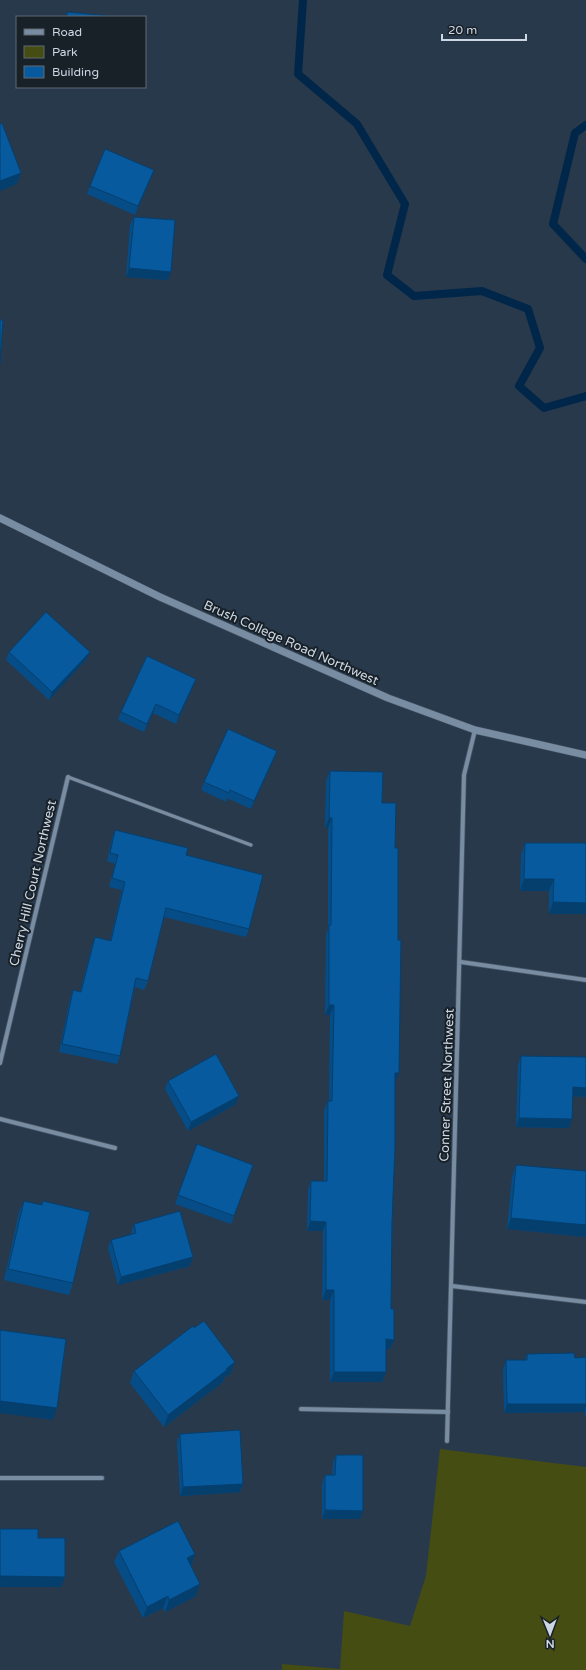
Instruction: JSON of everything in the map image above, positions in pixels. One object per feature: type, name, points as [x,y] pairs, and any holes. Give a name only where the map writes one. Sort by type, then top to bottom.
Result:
[{"type":"street","name":"Brush College Road Northwest","points":[[0,518],[160,598],[305,663],[388,698],[475,730],[586,755]]},
{"type":"street","name":"Conner Street Northwest","points":[[447,1441],[464,776],[475,730]]},
{"type":"street","name":"Cherry Hill Court Northwest","points":[[0,1063],[68,777]]},
{"type":"street","points":[[460,962],[586,980]]},
{"type":"street","points":[[0,1119],[115,1148]]},
{"type":"street","points":[[452,1286],[586,1302]]},
{"type":"street","points":[[301,1409],[448,1412]]},
{"type":"street","points":[[0,1478],[102,1478]]},
{"type":"lane","points":[[68,777],[251,845]]},
{"type":"green space","points":[[440,1449],[586,1467],[586,1670],[282,1670],[282,1664],[340,1669],[344,1611],[410,1626],[426,1576]]},
{"type":"building","points":[[67,12],[110,16],[67,16]]},
{"type":"building","points":[[2,123],[21,173],[0,181],[0,124]]},
{"type":"building","points":[[105,149],[154,170],[138,206],[90,186]]},
{"type":"building","points":[[134,217],[175,220],[171,272],[129,268]]},
{"type":"building","points":[[0,320],[3,320],[0,363]]},
{"type":"building","points":[[46,612],[90,652],[52,692],[9,652]]},
{"type":"building","points":[[147,656],[196,679],[179,715],[156,704],[147,724],[121,712]]},
{"type":"building","points":[[228,729],[277,751],[254,801],[230,790],[229,793],[204,782]]},
{"type":"building","points":[[330,771],[383,772],[382,803],[396,803],[395,848],[398,848],[398,940],[401,940],[399,1073],[395,1073],[395,1147],[392,1223],[391,1309],[394,1309],[394,1340],[386,1339],[386,1372],[334,1372],[334,1290],[326,1290],[326,1222],[310,1221],[311,1181],[327,1181],[328,1101],[332,1101],[334,1005],[329,1005],[329,925],[331,925],[332,818],[329,818]]},
{"type":"building","points":[[115,830],[188,848],[186,855],[263,875],[249,929],[166,908],[148,981],[136,978],[120,1056],[62,1044],[73,990],[81,992],[95,937],[111,941],[125,882],[112,878],[118,855],[110,853]]},
{"type":"building","points":[[525,843],[586,843],[586,903],[553,902],[554,879],[524,879]]},
{"type":"building","points":[[216,1054],[239,1096],[191,1122],[168,1081]]},
{"type":"building","points":[[521,1056],[586,1057],[586,1088],[573,1087],[572,1119],[519,1118]]},
{"type":"building","points":[[197,1144],[253,1165],[234,1216],[178,1195]]},
{"type":"building","points":[[516,1165],[586,1171],[586,1225],[511,1218]]},
{"type":"building","points":[[24,1201],[42,1205],[43,1201],[90,1212],[73,1283],[8,1269]]},
{"type":"building","points":[[180,1211],[193,1257],[121,1277],[111,1240],[136,1233],[134,1224]]},
{"type":"building","points":[[204,1321],[235,1362],[226,1369],[227,1370],[168,1415],[134,1371],[193,1326],[194,1328]]},
{"type":"building","points":[[0,1330],[66,1339],[57,1408],[0,1401]]},
{"type":"building","points":[[574,1353],[575,1358],[586,1357],[586,1404],[507,1404],[506,1360],[527,1360],[527,1354]]},
{"type":"building","points":[[240,1430],[243,1484],[183,1487],[180,1434]]},
{"type":"building","points":[[336,1455],[363,1455],[363,1511],[325,1510],[325,1475],[335,1475]]},
{"type":"building","points":[[178,1521],[195,1554],[187,1558],[200,1584],[169,1600],[168,1596],[147,1607],[119,1551]]},
{"type":"building","points":[[0,1529],[38,1529],[38,1538],[65,1538],[65,1577],[0,1576]]},
{"type":"waterway","points":[[303,0],[298,74],[357,124],[405,204],[387,275],[414,296],[482,291],[528,309],[540,348],[519,386],[544,408],[586,396]]},
{"type":"waterway","points":[[586,125],[575,133],[553,224],[586,259]]}]
